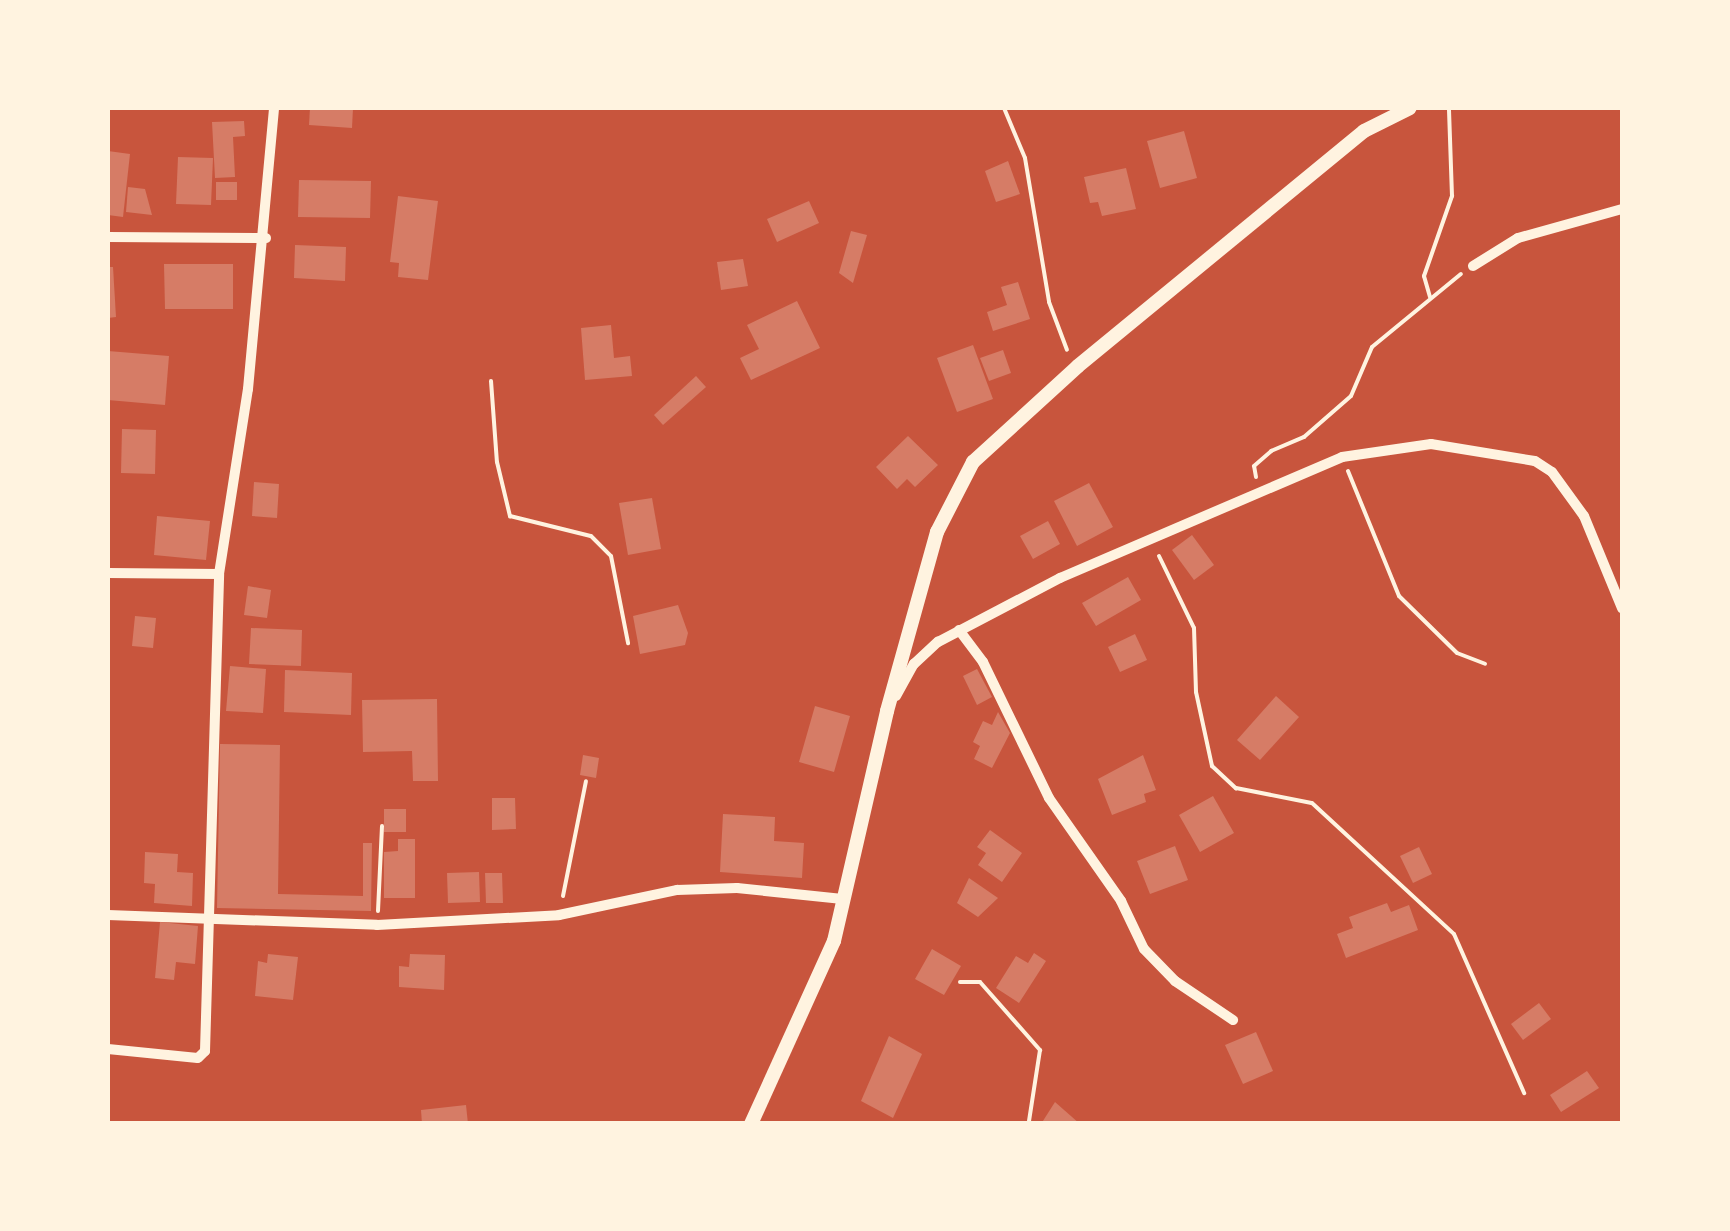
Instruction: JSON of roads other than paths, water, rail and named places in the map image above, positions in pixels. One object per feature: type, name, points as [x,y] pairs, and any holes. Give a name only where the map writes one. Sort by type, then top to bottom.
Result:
[{"type":"street","points":[[108,1049],[198,1058],[205,1050],[219,574],[266,238],[274,108]]},
{"type":"street","points":[[751,1124],[834,941],[887,711],[952,497],[973,462],[1078,366],[1364,131],[1410,108]]},
{"type":"street","points":[[1473,266],[1518,238],[1622,209]]},
{"type":"street","points":[[108,237],[266,238]]},
{"type":"street","points":[[887,711],[914,664],[959,630],[1060,578],[1152,543],[1258,491],[1342,457],[1430,444],[1535,461],[1552,472],[1584,516],[1622,608]]},
{"type":"street","points":[[108,573],[219,574]]},
{"type":"street","points":[[959,630],[983,662],[1049,798],[1112,886],[1144,949],[1175,982],[1232,1020]]},
{"type":"street","points":[[108,915],[377,926],[559,915],[677,890],[737,888],[842,899]]}]
